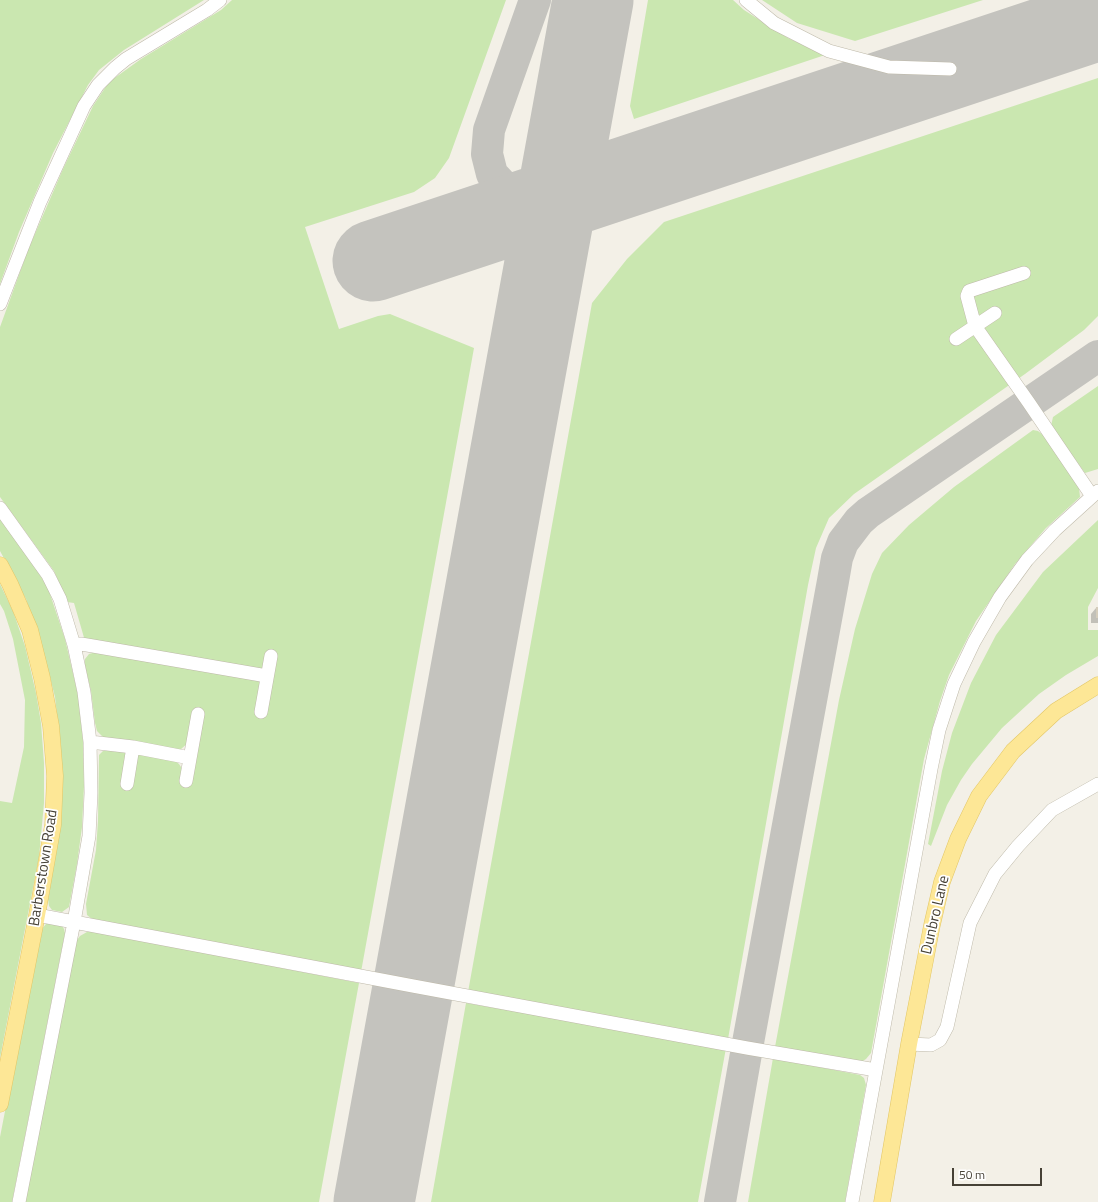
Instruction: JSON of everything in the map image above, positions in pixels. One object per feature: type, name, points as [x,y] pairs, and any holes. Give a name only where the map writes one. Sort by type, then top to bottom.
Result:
[{"type":"main road","name":"Barberstown Road","points":[[0,565],[30,630],[42,678],[51,726],[55,776],[53,825],[0,1104]]},
{"type":"main road","name":"Dunbro Lane","points":[[882,1202],[909,1044],[932,925],[942,882],[958,839],[979,796],[1013,751],[1056,711],[1098,685]]},
{"type":"lane","points":[[0,304],[40,202],[84,106],[98,85],[114,68],[126,59],[207,10],[220,0]]},
{"type":"lane","points":[[746,0],[774,23],[829,51],[889,67],[950,69]]},
{"type":"lane","points":[[852,1202],[932,762],[939,730],[954,684],[974,642],[1000,597],[1027,560],[1055,530],[1095,493],[975,326],[967,296],[969,291],[1024,273]]},
{"type":"lane","points":[[956,339],[995,313]]},
{"type":"lane","points":[[0,508],[48,575],[60,599],[74,645],[84,692],[90,742],[91,793],[89,836],[74,922],[19,1202]]},
{"type":"lane","points":[[74,645],[81,644],[267,676]]},
{"type":"lane","points":[[261,712],[271,656]]},
{"type":"lane","points":[[186,781],[198,714]]},
{"type":"lane","points":[[90,742],[134,747],[190,758]]},
{"type":"lane","points":[[127,784],[134,747]]},
{"type":"lane","points":[[909,1044],[931,1046],[940,1040],[947,1027],[970,923],[995,874],[1018,846],[1052,810],[1098,784]]},
{"type":"lane","points":[[37,915],[747,1048],[876,1070]]},
{"type":"green space","points":[[0,0],[204,0],[124,50],[99,70],[88,85],[53,153],[19,232],[0,284]]},
{"type":"green space","points":[[232,0],[506,0],[449,158],[435,178],[414,192],[305,227],[339,329],[378,316],[390,314],[474,348],[361,972],[92,919],[87,915],[86,904],[96,850],[99,755],[103,751],[109,750],[125,752],[137,758],[139,754],[173,759],[183,770],[188,743],[181,749],[174,751],[108,740],[102,736],[97,731],[95,723],[85,659],[89,654],[96,652],[256,678],[261,683],[267,713],[277,656],[263,669],[257,670],[85,641],[74,603],[67,602],[54,571],[0,497],[0,327],[28,250],[63,169],[93,106],[109,82],[141,59],[221,10]]},
{"type":"green space","points":[[648,0],[733,0],[744,10],[788,38],[825,55],[634,119],[630,106]]},
{"type":"green space","points":[[762,0],[983,0],[855,41],[797,23]]},
{"type":"green space","points":[[1098,78],[1098,316],[1084,330],[1025,374],[854,494],[829,518],[816,548],[808,585],[728,1039],[468,992],[592,303],[627,259],[664,222]]},
{"type":"green space","points":[[1098,386],[1098,469],[1085,473],[1051,426],[1053,417]]},
{"type":"green space","points":[[1033,430],[1038,431],[1043,435],[1079,488],[1080,497],[1046,528],[1015,564],[976,621],[949,675],[940,701],[924,759],[871,1053],[861,1062],[775,1047],[839,700],[855,629],[872,574],[882,553],[909,525],[954,487]]},
{"type":"green space","points":[[0,518],[48,588],[65,639],[78,695],[83,741],[84,786],[82,827],[69,907],[62,912],[52,910],[49,906],[48,899],[59,832],[62,799],[61,751],[55,697],[43,650],[26,599],[0,551]]},
{"type":"green space","points":[[1098,520],[1098,588],[1088,607],[1088,630],[1098,630],[1098,656],[1066,675],[1039,694],[1002,728],[972,764],[961,780],[947,805],[931,846],[928,844],[942,771],[952,733],[971,683],[996,635],[1043,572]]},
{"type":"green space","points":[[0,584],[13,611],[25,646],[36,693],[41,723],[44,763],[44,803],[39,857],[0,1058],[0,801],[12,803],[24,747],[25,700],[13,639],[4,611],[0,604]]},
{"type":"green space","points":[[50,922],[62,926],[65,933],[12,1202],[0,1202],[0,1137],[39,936],[41,930]]},
{"type":"green space","points":[[92,931],[359,983],[319,1202],[25,1202],[77,940],[80,936]]},
{"type":"green space","points":[[466,1003],[726,1048],[698,1202],[431,1202]]},
{"type":"green space","points":[[773,1058],[860,1075],[864,1078],[866,1085],[845,1202],[748,1202]]},
{"type":"building","points":[[1096,607],[1098,607],[1098,618],[1096,618]]},
{"type":"taxiway","points":[[535,0],[489,130],[487,154],[492,174],[505,188],[517,197],[548,203]]},
{"type":"taxiway","points":[[1019,46],[1049,31],[1059,24],[1078,0]]},
{"type":"taxiway","points":[[720,1202],[837,558],[843,542],[859,521],[868,513],[1098,356]]},
{"type":"taxiway","points":[[382,1202],[383,1153]]},
{"type":"runway","points":[[374,1202],[593,0]]},
{"type":"runway","points":[[373,261],[1098,20]]}]
